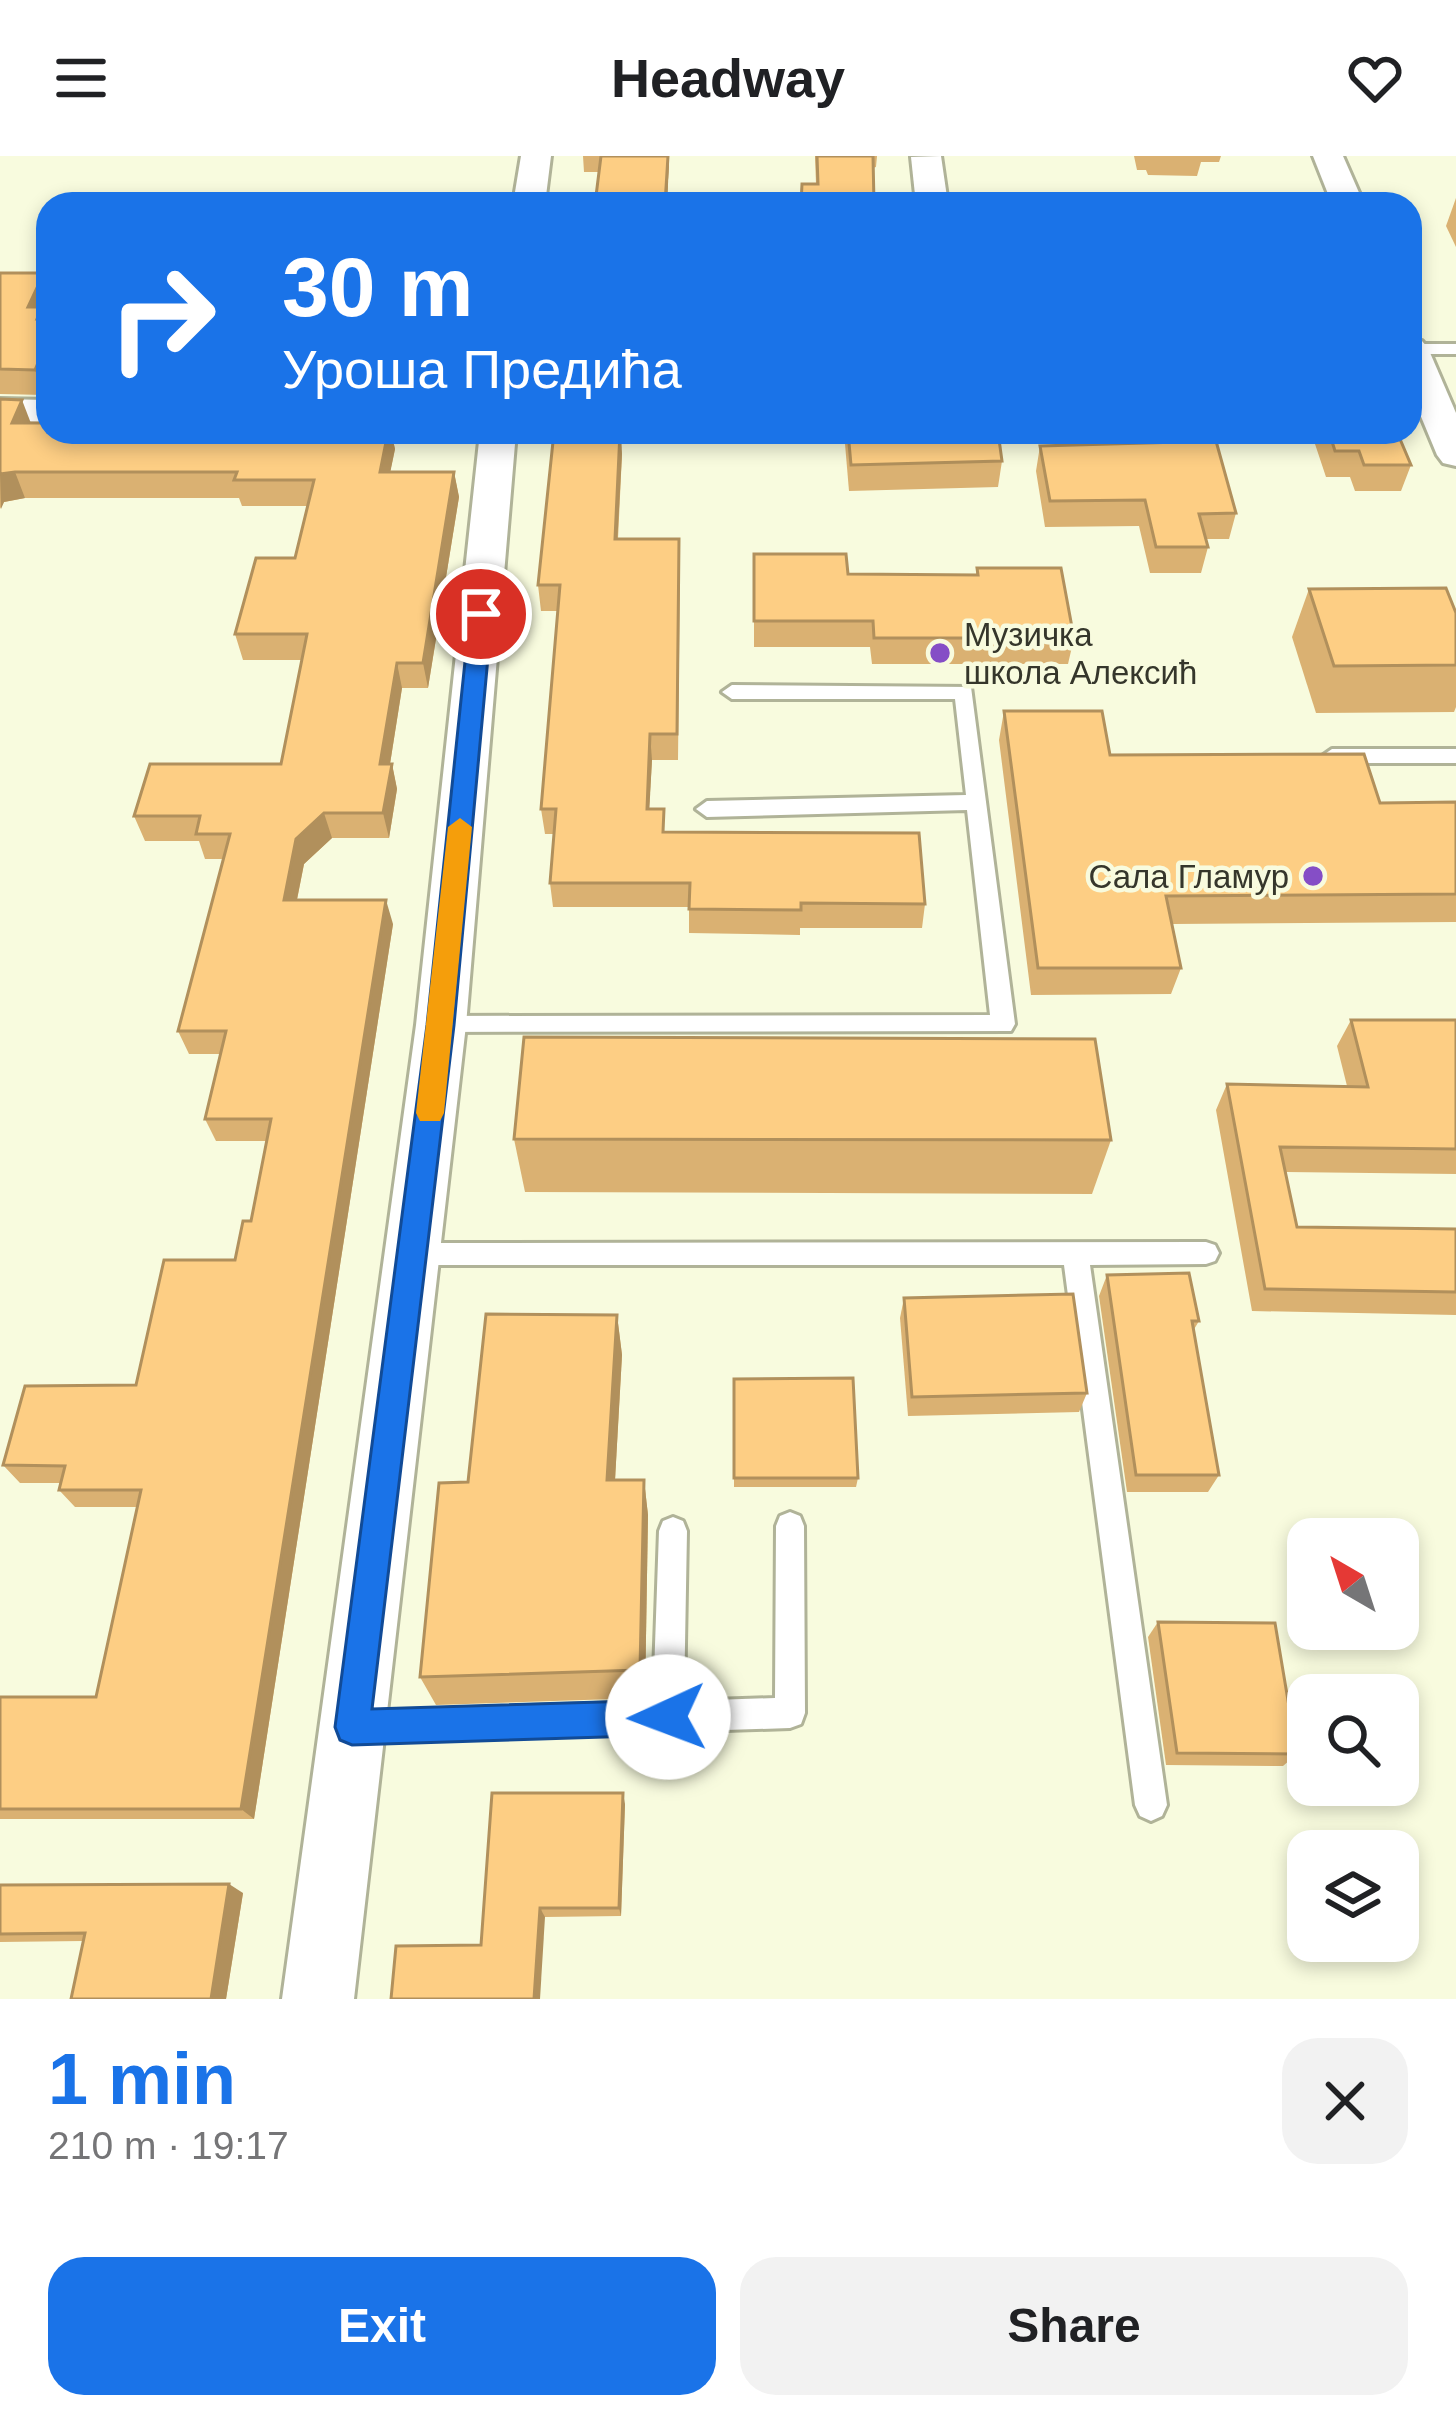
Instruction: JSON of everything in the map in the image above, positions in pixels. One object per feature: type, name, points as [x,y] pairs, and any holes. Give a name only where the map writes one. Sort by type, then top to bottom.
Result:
[{"type":"street","points":[[532,192],[536,156]]},
{"type":"street","points":[[1328,156],[1343,192]]},
{"type":"street","points":[[926,158],[930,192]]},
{"type":"street","points":[[1422,381],[1456,455]]},
{"type":"street","points":[[0,410],[36,411]]},
{"type":"street","points":[[318,1999],[441,1025],[497,444]]},
{"type":"lane","points":[[1422,349],[1456,349]]},
{"type":"lane","points":[[441,1025],[1003,1024],[964,692],[732,692]]},
{"type":"lane","points":[[1316,756],[1455,759]]},
{"type":"lane","points":[[706,809],[974,802]]},
{"type":"lane","points":[[1075,1253],[1151,1805]]},
{"type":"lane","points":[[412,1254],[1206,1253]]},
{"type":"lane","points":[[352,1727],[790,1713],[790,1526]]},
{"type":"lane","points":[[668,1717],[673,1531]]},
{"type":"building","points":[[601,156],[668,156],[666,192],[596,192]]},
{"type":"building","points":[[817,156],[873,156],[874,192],[802,192],[802,184],[818,184]]},
{"type":"building","points":[[0,273],[36,273],[36,290],[28,307],[36,307],[36,368],[0,369]]},
{"type":"building","points":[[0,399],[22,400],[12,423],[36,423],[36,444],[386,444],[380,472],[454,472],[423,663],[397,663],[380,764],[392,764],[383,813],[324,813],[296,839],[284,900],[386,900],[241,1809],[0,1809],[0,1697],[96,1697],[141,1490],[59,1490],[65,1466],[3,1465],[25,1386],[136,1385],[164,1260],[235,1260],[243,1221],[251,1221],[271,1119],[205,1119],[226,1031],[178,1031],[230,834],[196,834],[200,816],[134,816],[150,764],[281,764],[307,634],[235,634],[256,558],[295,558],[314,480],[234,480],[237,472],[0,474]]},
{"type":"building","points":[[553,444],[619,444],[615,539],[679,539],[677,734],[650,734],[647,809],[664,809],[663,832],[919,833],[925,904],[801,903],[801,910],[689,909],[690,883],[550,883],[556,809],[541,809],[560,585],[538,585]]},
{"type":"building","points":[[849,444],[1000,444],[1002,461],[851,465]]},
{"type":"building","points":[[1217,444],[1236,513],[1199,514],[1208,547],[1156,547],[1145,500],[1050,501],[1040,446]]},
{"type":"building","points":[[1333,444],[1402,444],[1411,465],[1364,465],[1359,451],[1335,451]]},
{"type":"building","points":[[754,554],[846,554],[848,574],[978,575],[977,568],[1061,568],[1074,638],[874,638],[873,621],[754,621]]},
{"type":"building","points":[[1446,588],[1456,613],[1456,665],[1334,666],[1309,589]]},
{"type":"building","points":[[1004,711],[1102,711],[1110,755],[1364,754],[1380,803],[1456,802],[1456,894],[1166,896],[1181,968],[1038,968]]},
{"type":"building","points":[[1351,1020],[1456,1020],[1456,1149],[1280,1147],[1297,1227],[1456,1229],[1456,1292],[1265,1289],[1227,1084],[1368,1087]]},
{"type":"building","points":[[524,1037],[1095,1039],[1111,1140],[514,1139]]},
{"type":"building","points":[[1189,1273],[1199,1321],[1192,1321],[1219,1475],[1136,1475],[1107,1275]]},
{"type":"building","points":[[1073,1294],[1087,1393],[912,1397],[904,1298]]},
{"type":"building","points":[[486,1314],[617,1315],[607,1480],[644,1480],[640,1670],[420,1677],[439,1483],[468,1482]]},
{"type":"building","points":[[853,1378],[858,1478],[734,1478],[734,1379]]},
{"type":"building","points":[[1158,1622],[1275,1623],[1287,1694],[1287,1754],[1177,1753]]},
{"type":"building","points":[[492,1793],[623,1793],[619,1908],[540,1908],[534,1999],[391,1999],[396,1946],[481,1945]]},
{"type":"building","points":[[229,1884],[211,1999],[71,1999],[85,1933],[0,1934],[0,1885]]},
{"type":"slow traffic","points":[[430,1113],[460,827]]},
{"type":"place","name":"Музичка школа Алексић","points":[[940,653]]},
{"type":"place","name":"Сала Гламур","points":[[1313,876]]},
{"type":"route","points":[[481,614],[441,1025],[352,1727],[668,1717]]}]
